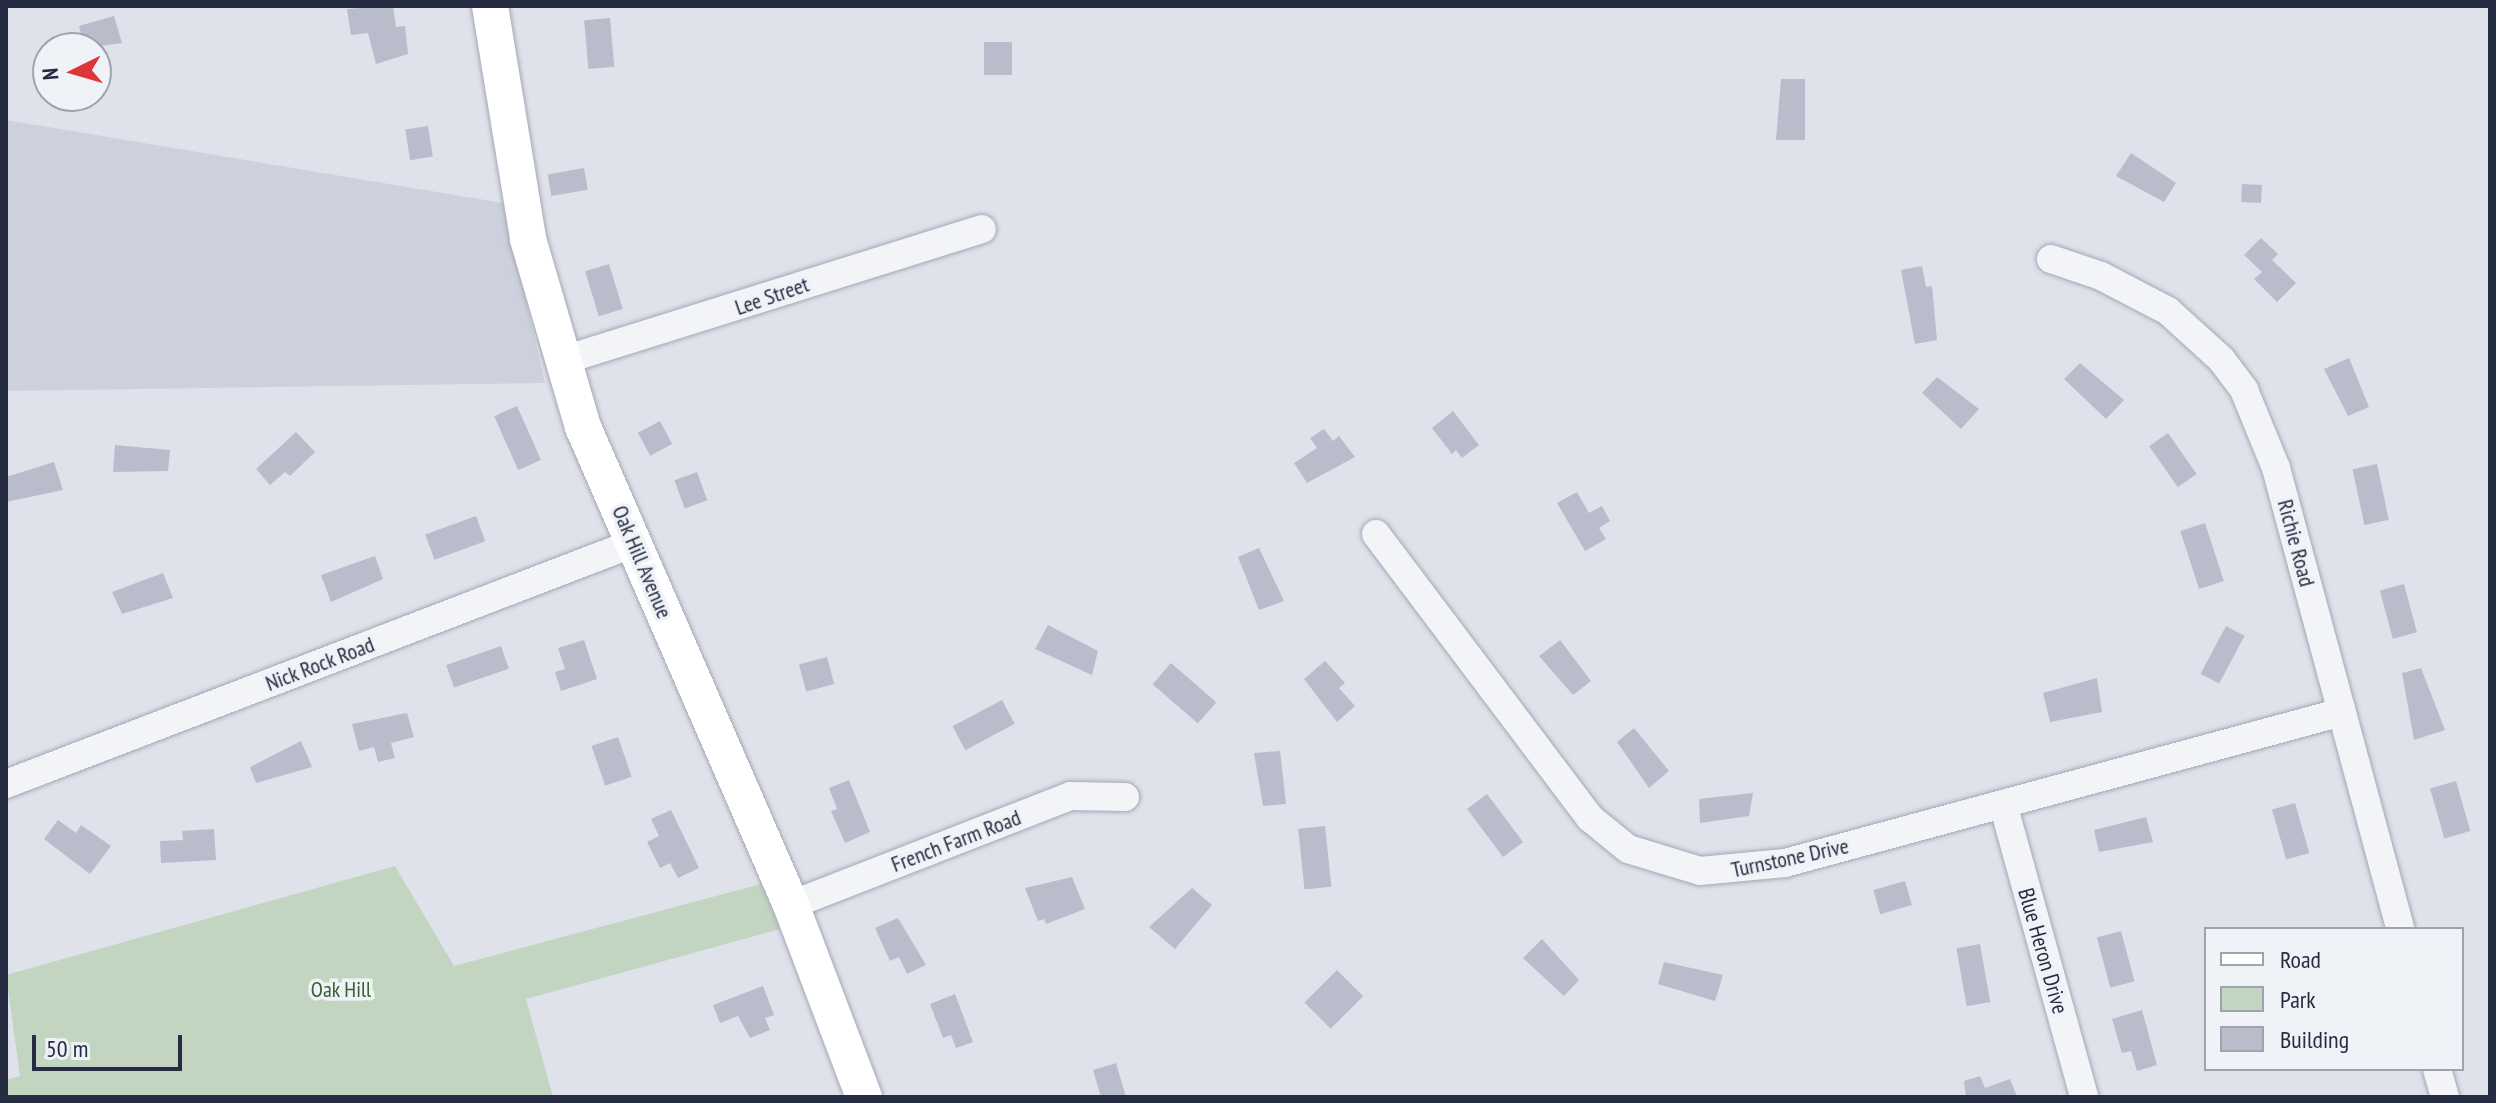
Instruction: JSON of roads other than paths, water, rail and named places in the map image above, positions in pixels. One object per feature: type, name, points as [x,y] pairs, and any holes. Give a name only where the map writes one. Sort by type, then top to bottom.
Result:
[{"type":"main road","name":"Oak Hill Avenue","points":[[490,6],[528,239],[561,361],[583,427],[791,905],[864,1097]]},
{"type":"street","name":"Lee Street","points":[[561,361],[982,229]]},
{"type":"street","name":"Richie Road","points":[[2051,259],[2101,276],[2168,311],[2221,359],[2244,390],[2276,468],[2399,927]]},
{"type":"street","name":"Turnstone Drive","points":[[1376,534],[1590,818],[1644,856],[1700,871],[1756,869],[2342,712]]},
{"type":"street","name":"Nick Rock Road","points":[[6,784],[634,543]]},
{"type":"street","name":"French Farm Road","points":[[791,905],[1070,796],[1125,797]]},
{"type":"street","name":"Blue Heron Drive","points":[[2003,804],[2084,1097]]},
{"type":"street","points":[[2438,1071],[2445,1097]]},
{"type":"park label","name":"Oak Hill","points":[[341,990]]}]
